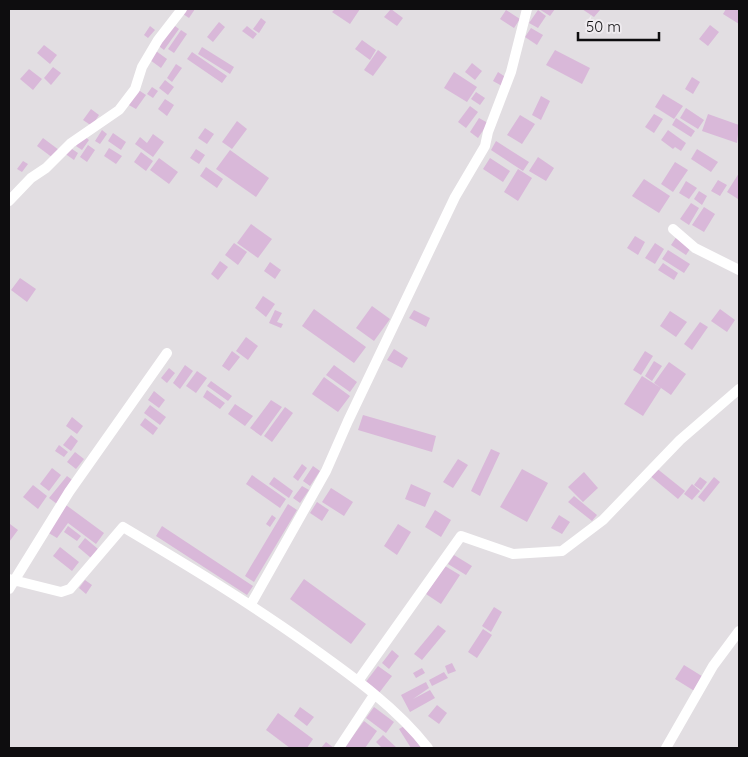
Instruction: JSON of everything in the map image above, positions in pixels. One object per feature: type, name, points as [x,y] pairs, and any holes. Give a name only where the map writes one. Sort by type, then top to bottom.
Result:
[{"type":"street","points":[[9,201],[30,178],[46,168],[70,143],[118,110],[135,89],[142,67],[158,40],[182,9]]},
{"type":"street","points":[[251,604],[326,471],[455,197],[486,146],[488,132],[511,72],[526,9]]},
{"type":"street","points":[[672,228],[695,248],[739,270]]},
{"type":"street","points":[[166,353],[69,492],[10,583],[61,592],[70,589],[123,527],[251,604],[358,681],[410,725],[428,748]]},
{"type":"street","points":[[358,681],[461,536],[513,554],[562,551],[603,520],[680,440],[739,389]]},
{"type":"street","points":[[666,748],[714,666],[739,631]]},
{"type":"street","points":[[339,748],[374,695]]},
{"type":"building","points":[[187,9],[195,9],[189,18],[183,14]]},
{"type":"building","points":[[335,9],[360,9],[350,24],[332,12]]},
{"type":"building","points":[[391,9],[403,18],[397,26],[384,17]]},
{"type":"building","points":[[539,9],[555,9],[550,16]]},
{"type":"building","points":[[582,9],[598,9],[600,10],[594,17]]},
{"type":"building","points":[[726,9],[739,9],[739,24],[723,14]]},
{"type":"building","points":[[506,10],[520,19],[514,28],[500,19]]},
{"type":"building","points":[[538,10],[546,16],[538,28],[529,23]]},
{"type":"building","points":[[261,18],[266,22],[259,33],[253,29]]},
{"type":"building","points":[[219,22],[225,27],[213,42],[207,37]]},
{"type":"building","points":[[171,23],[179,29],[164,50],[156,44]]},
{"type":"building","points":[[710,25],[719,32],[708,46],[699,39]]},
{"type":"building","points":[[150,26],[155,30],[148,38],[144,35]]},
{"type":"building","points":[[247,26],[257,34],[253,39],[242,31]]},
{"type":"building","points":[[531,28],[543,35],[537,45],[525,37]]},
{"type":"building","points":[[181,30],[187,34],[174,53],[168,49]]},
{"type":"building","points":[[362,40],[376,50],[370,60],[355,49]]},
{"type":"building","points":[[44,45],[57,55],[50,64],[37,53]]},
{"type":"building","points":[[202,47],[234,67],[230,74],[198,54]]},
{"type":"building","points":[[378,50],[387,57],[373,76],[364,70]]},
{"type":"building","points":[[555,50],[590,68],[582,84],[546,65]]},
{"type":"building","points":[[156,51],[167,59],[161,68],[150,60]]},
{"type":"building","points":[[192,52],[227,76],[222,83],[187,59]]},
{"type":"building","points":[[472,63],[482,71],[475,80],[465,72]]},
{"type":"building","points":[[176,64],[182,68],[172,82],[167,78]]},
{"type":"building","points":[[53,67],[61,73],[51,85],[44,78]]},
{"type":"building","points":[[29,69],[42,79],[33,90],[20,79]]},
{"type":"building","points":[[454,72],[477,87],[467,102],[444,88]]},
{"type":"building","points":[[498,72],[507,78],[502,86],[493,81]]},
{"type":"building","points":[[692,77],[700,82],[693,94],[685,89]]},
{"type":"building","points":[[165,80],[174,87],[168,95],[159,88]]},
{"type":"building","points":[[152,87],[158,91],[153,98],[147,94]]},
{"type":"building","points":[[137,89],[146,95],[136,109],[127,104]]},
{"type":"building","points":[[476,92],[485,98],[480,105],[471,99]]},
{"type":"building","points":[[663,94],[683,106],[674,119],[655,107]]},
{"type":"building","points":[[541,96],[550,101],[541,120],[532,115]]},
{"type":"building","points":[[165,99],[174,105],[167,116],[158,109]]},
{"type":"building","points":[[470,106],[478,112],[466,128],[458,122]]},
{"type":"building","points":[[686,108],[704,120],[698,129],[680,118]]},
{"type":"building","points":[[91,109],[99,115],[92,126],[83,120]]},
{"type":"building","points":[[654,114],[663,119],[654,133],[645,127]]},
{"type":"building","points":[[708,114],[739,125],[737,143],[702,131]]},
{"type":"building","points":[[520,115],[535,124],[522,144],[507,135]]},
{"type":"building","points":[[479,118],[488,123],[478,138],[470,132]]},
{"type":"building","points":[[676,118],[695,131],[691,137],[672,125]]},
{"type":"building","points":[[237,121],[247,129],[232,149],[222,142]]},
{"type":"building","points":[[205,128],[214,134],[207,144],[198,138]]},
{"type":"building","points":[[102,130],[107,134],[100,144],[95,141]]},
{"type":"building","points":[[668,130],[686,143],[681,151],[675,147],[673,149],[661,140]]},
{"type":"building","points":[[113,133],[126,142],[121,150],[108,141]]},
{"type":"building","points":[[153,134],[164,142],[153,157],[135,144],[140,137],[147,143]]},
{"type":"building","points":[[83,135],[89,140],[82,150],[76,146]]},
{"type":"building","points":[[43,138],[59,150],[53,158],[37,146]]},
{"type":"building","points":[[496,141],[529,162],[523,171],[491,150]]},
{"type":"building","points":[[88,145],[95,150],[87,162],[80,157]]},
{"type":"building","points":[[69,147],[78,153],[74,160],[64,153]]},
{"type":"building","points":[[109,148],[122,156],[116,164],[104,156]]},
{"type":"building","points":[[196,149],[205,155],[199,164],[190,158]]},
{"type":"building","points":[[697,149],[718,162],[711,172],[691,159]]},
{"type":"building","points":[[230,150],[269,178],[256,197],[216,169]]},
{"type":"building","points":[[141,152],[153,161],[146,171],[134,162]]},
{"type":"building","points":[[538,157],[554,168],[546,181],[529,171]]},
{"type":"building","points":[[159,158],[178,172],[169,184],[150,170]]},
{"type":"building","points":[[490,158],[510,171],[503,182],[483,169]]},
{"type":"building","points":[[23,161],[28,164],[22,172],[17,169]]},
{"type":"building","points":[[675,162],[688,170],[673,192],[661,184]]},
{"type":"building","points":[[206,167],[223,179],[217,188],[200,176]]},
{"type":"building","points":[[518,169],[532,178],[518,201],[504,192]]},
{"type":"building","points":[[739,173],[739,197],[738,199],[727,192]]},
{"type":"building","points":[[644,179],[670,196],[659,213],[632,196]]},
{"type":"building","points":[[718,180],[727,185],[720,196],[711,191]]},
{"type":"building","points":[[686,181],[697,188],[689,199],[679,193]]},
{"type":"building","points":[[699,191],[707,196],[702,205],[694,199]]},
{"type":"building","points":[[691,203],[699,208],[689,225],[680,219]]},
{"type":"building","points":[[704,207],[715,214],[704,232],[692,225]]},
{"type":"building","points":[[251,224],[272,239],[258,258],[237,243]]},
{"type":"building","points":[[635,236],[645,242],[638,255],[627,248]]},
{"type":"building","points":[[677,236],[692,246],[686,255],[671,245]]},
{"type":"building","points":[[234,243],[247,252],[238,265],[225,255]]},
{"type":"building","points":[[655,243],[664,249],[655,264],[645,258]]},
{"type":"building","points":[[668,250],[690,264],[684,273],[662,259]]},
{"type":"building","points":[[220,261],[228,267],[218,280],[211,274]]},
{"type":"building","points":[[270,262],[281,270],[275,279],[264,271]]},
{"type":"building","points":[[663,263],[678,273],[674,280],[658,270]]},
{"type":"building","points":[[20,278],[36,289],[27,302],[11,290]]},
{"type":"building","points":[[263,296],[275,304],[266,317],[255,308]]},
{"type":"building","points":[[372,306],[390,319],[374,341],[356,328]]},
{"type":"building","points":[[314,309],[366,347],[354,363],[302,326]]},
{"type":"building","points":[[720,309],[735,320],[727,332],[711,321]]},
{"type":"building","points":[[275,310],[282,313],[277,322],[283,324],[281,328],[269,323]]},
{"type":"building","points":[[414,310],[430,318],[426,327],[409,318]]},
{"type":"building","points":[[670,311],[687,322],[676,337],[660,326]]},
{"type":"building","points":[[700,322],[708,327],[692,350],[684,344]]},
{"type":"building","points":[[246,337],[258,346],[248,360],[236,351]]},
{"type":"building","points":[[394,349],[408,358],[402,368],[387,360]]},
{"type":"building","points":[[232,351],[240,357],[229,371],[222,366]]},
{"type":"building","points":[[645,351],[653,356],[641,375],[633,370]]},
{"type":"building","points":[[654,361],[662,366],[652,381],[645,376]]},
{"type":"building","points":[[669,362],[686,374],[671,395],[654,383]]},
{"type":"building","points":[[185,365],[193,371],[180,389],[173,383]]},
{"type":"building","points":[[334,365],[357,382],[350,392],[326,375]]},
{"type":"building","points":[[169,368],[175,373],[167,383],[161,378]]},
{"type":"building","points":[[197,371],[207,378],[196,393],[186,386]]},
{"type":"building","points":[[642,376],[661,388],[643,416],[624,404]]},
{"type":"building","points":[[324,377],[350,396],[338,412],[312,394]]},
{"type":"building","points":[[211,381],[232,396],[228,401],[207,386]]},
{"type":"building","points":[[207,390],[225,403],[220,409],[203,397]]},
{"type":"building","points":[[154,391],[165,400],[159,408],[148,400]]},
{"type":"building","points":[[271,400],[282,407],[261,436],[250,428]]},
{"type":"building","points":[[235,404],[253,416],[245,426],[228,414]]},
{"type":"building","points":[[150,405],[166,417],[160,425],[144,413]]},
{"type":"building","points":[[285,407],[293,413],[272,442],[264,436]]},
{"type":"building","points":[[363,415],[436,436],[432,452],[358,430]]},
{"type":"building","points":[[72,417],[83,426],[77,434],[66,426]]},
{"type":"building","points":[[145,418],[158,428],[153,435],[140,425]]},
{"type":"building","points":[[71,435],[78,441],[71,451],[63,445]]},
{"type":"building","points":[[59,445],[68,452],[64,457],[55,451]]},
{"type":"building","points":[[491,449],[500,453],[480,496],[471,491]]},
{"type":"building","points":[[75,452],[84,459],[76,469],[67,462]]},
{"type":"building","points":[[458,459],[468,465],[453,488],[443,482]]},
{"type":"building","points":[[302,464],[307,468],[298,481],[293,477]]},
{"type":"building","points":[[313,466],[320,471],[310,486],[303,481]]},
{"type":"building","points":[[655,467],[685,491],[678,499],[649,475]]},
{"type":"building","points":[[52,468],[61,475],[49,491],[40,484]]},
{"type":"building","points":[[522,469],[548,483],[527,522],[500,507]]},
{"type":"building","points":[[584,472],[598,488],[583,502],[568,487]]},
{"type":"building","points":[[252,475],[286,499],[280,508],[246,484]]},
{"type":"building","points":[[67,476],[75,482],[57,504],[49,498]]},
{"type":"building","points":[[274,477],[293,491],[289,498],[269,484]]},
{"type":"building","points":[[700,477],[707,482],[701,490],[694,485]]},
{"type":"building","points":[[714,477],[720,482],[704,502],[698,497]]},
{"type":"building","points":[[411,484],[431,493],[425,507],[405,499]]},
{"type":"building","points":[[692,484],[700,491],[692,500],[684,494]]},
{"type":"building","points":[[33,485],[47,496],[38,509],[23,497]]},
{"type":"building","points":[[302,486],[309,490],[300,503],[293,498]]},
{"type":"building","points":[[331,488],[353,502],[344,516],[322,502]]},
{"type":"building","points":[[574,496],[597,515],[592,521],[568,502]]},
{"type":"building","points":[[317,502],[329,510],[322,521],[310,513]]},
{"type":"building","points":[[288,504],[297,510],[254,582],[245,576]]},
{"type":"building","points":[[66,505],[104,533],[96,544],[68,523],[57,538],[47,532]]},
{"type":"building","points":[[435,510],[451,520],[441,537],[425,527]]},
{"type":"building","points":[[272,515],[276,518],[270,527],[266,524]]},
{"type":"building","points":[[559,515],[570,522],[562,534],[551,528]]},
{"type":"building","points":[[398,524],[411,532],[397,555],[384,546]]},
{"type":"building","points":[[9,525],[18,530],[9,542]]},
{"type":"building","points":[[68,526],[81,536],[77,541],[64,532]]},
{"type":"building","points":[[162,526],[253,586],[247,595],[156,536]]},
{"type":"building","points":[[85,538],[98,549],[91,558],[78,547]]},
{"type":"building","points":[[60,547],[79,562],[72,571],[53,556]]},
{"type":"building","points":[[454,555],[472,566],[466,575],[448,564]]},
{"type":"building","points":[[445,566],[460,575],[441,604],[426,594]]},
{"type":"building","points":[[304,579],[366,624],[351,644],[290,599]]},
{"type":"building","points":[[85,580],[92,585],[86,594],[79,588]]},
{"type":"building","points":[[494,607],[502,612],[491,632],[482,626]]},
{"type":"building","points":[[438,625],[446,631],[422,660],[414,654]]},
{"type":"building","points":[[483,629],[492,635],[477,658],[468,652]]},
{"type":"building","points":[[392,650],[399,656],[389,669],[382,663]]},
{"type":"building","points":[[452,663],[456,671],[448,674],[445,666]]},
{"type":"building","points":[[684,665],[705,678],[696,692],[675,679]]},
{"type":"building","points":[[378,666],[392,676],[379,693],[365,683]]},
{"type":"building","points":[[422,668],[425,673],[416,678],[413,673]]},
{"type":"building","points":[[444,672],[448,678],[432,686],[429,680]]},
{"type":"building","points":[[426,682],[429,688],[413,699],[430,690],[435,698],[410,712],[401,695]]},
{"type":"building","points":[[437,705],[447,713],[439,724],[428,716]]},
{"type":"building","points":[[300,707],[314,717],[307,726],[294,716]]},
{"type":"building","points":[[374,707],[394,722],[386,733],[366,718]]},
{"type":"building","points":[[278,713],[313,739],[307,748],[290,748],[266,730]]},
{"type":"building","points":[[364,721],[377,731],[365,748],[344,748]]},
{"type":"building","points":[[406,725],[421,748],[411,748],[399,729]]},
{"type":"building","points":[[383,735],[397,748],[382,748],[376,742]]},
{"type":"building","points":[[326,742],[334,748],[321,748]]}]
